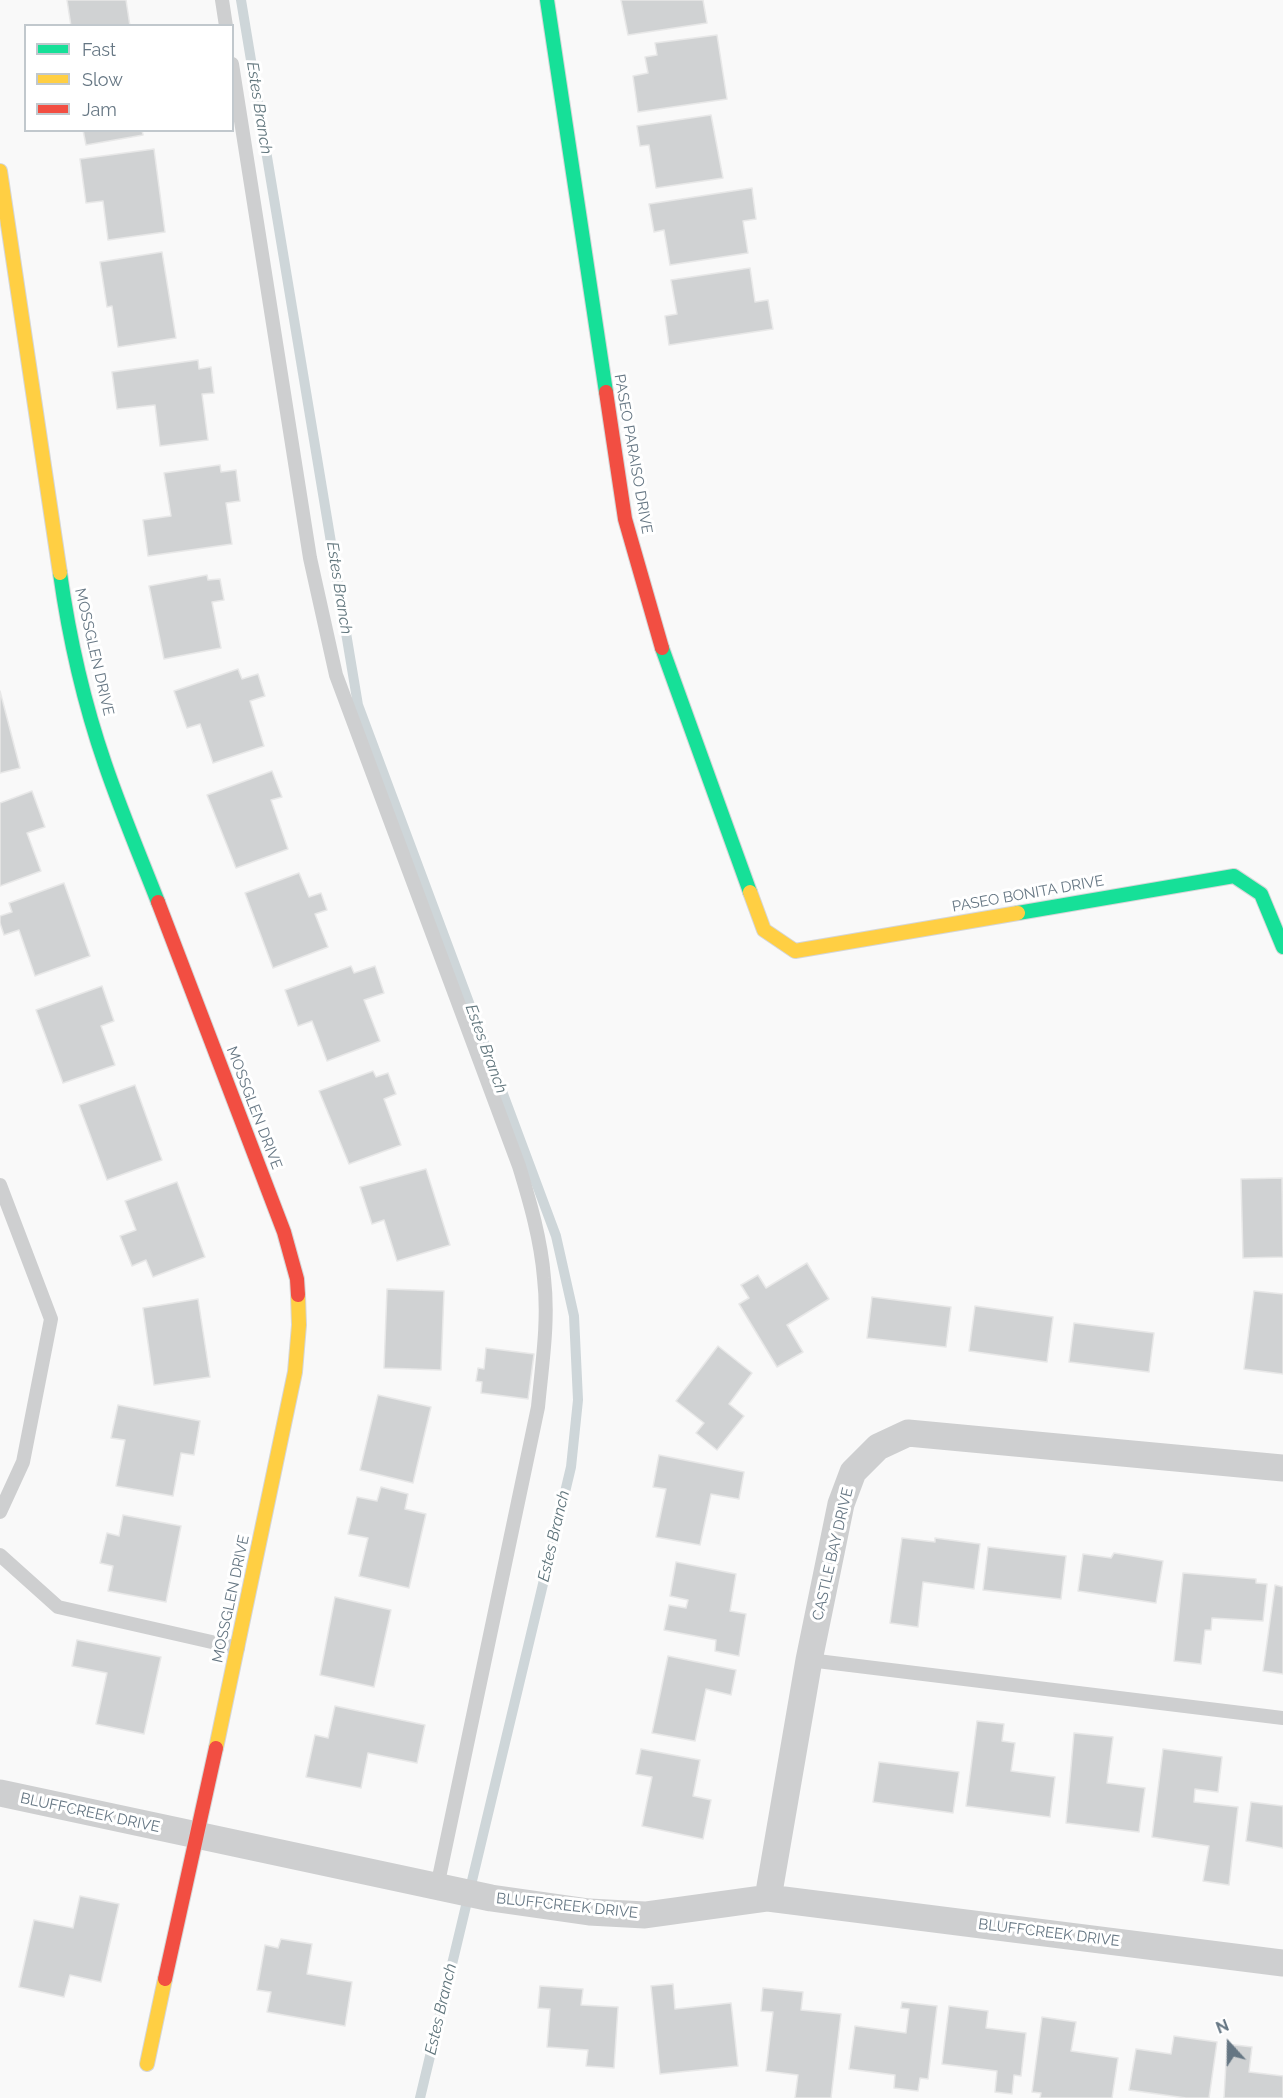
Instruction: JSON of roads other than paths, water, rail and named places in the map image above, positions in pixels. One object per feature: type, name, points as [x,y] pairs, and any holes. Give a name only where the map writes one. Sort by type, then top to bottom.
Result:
[{"type":"street","name":"PASEO PARAISO DRIVE","points":[[547,0],[625,519],[655,627],[764,930],[795,951]]},
{"type":"street","name":"MOSSGLEN DRIVE","points":[[0,171],[64,602],[85,696],[105,764],[284,1232],[297,1279],[299,1325],[295,1372],[238,1648],[147,2064]]},
{"type":"street","name":"PASEO BONITA DRIVE","points":[[795,951],[1234,876],[1261,894],[1283,947]]},
{"type":"street","name":"CASTLE BAY DRIVE","points":[[768,1898],[809,1660],[841,1504],[853,1472],[878,1447],[908,1433],[1283,1468]]},
{"type":"street","name":"BLUFFCREEK DRIVE","points":[[0,1793],[491,1898],[589,1912],[645,1915],[768,1898],[1283,1963]]},
{"type":"lane","points":[[222,0],[226,24]]},
{"type":"lane","points":[[234,77],[310,558],[336,675],[519,1166],[540,1248],[545,1280],[545,1328],[538,1407],[447,1888]]},
{"type":"lane","points":[[0,1185],[51,1319],[23,1462],[0,1512]]},
{"type":"lane","points":[[0,1555],[58,1607],[238,1648]]},
{"type":"lane","points":[[809,1660],[1283,1718]]},
{"type":"waterway","name":"Estes Branch","points":[[241,0],[358,705],[556,1236],[574,1316],[578,1400],[571,1467],[420,2098]]}]
